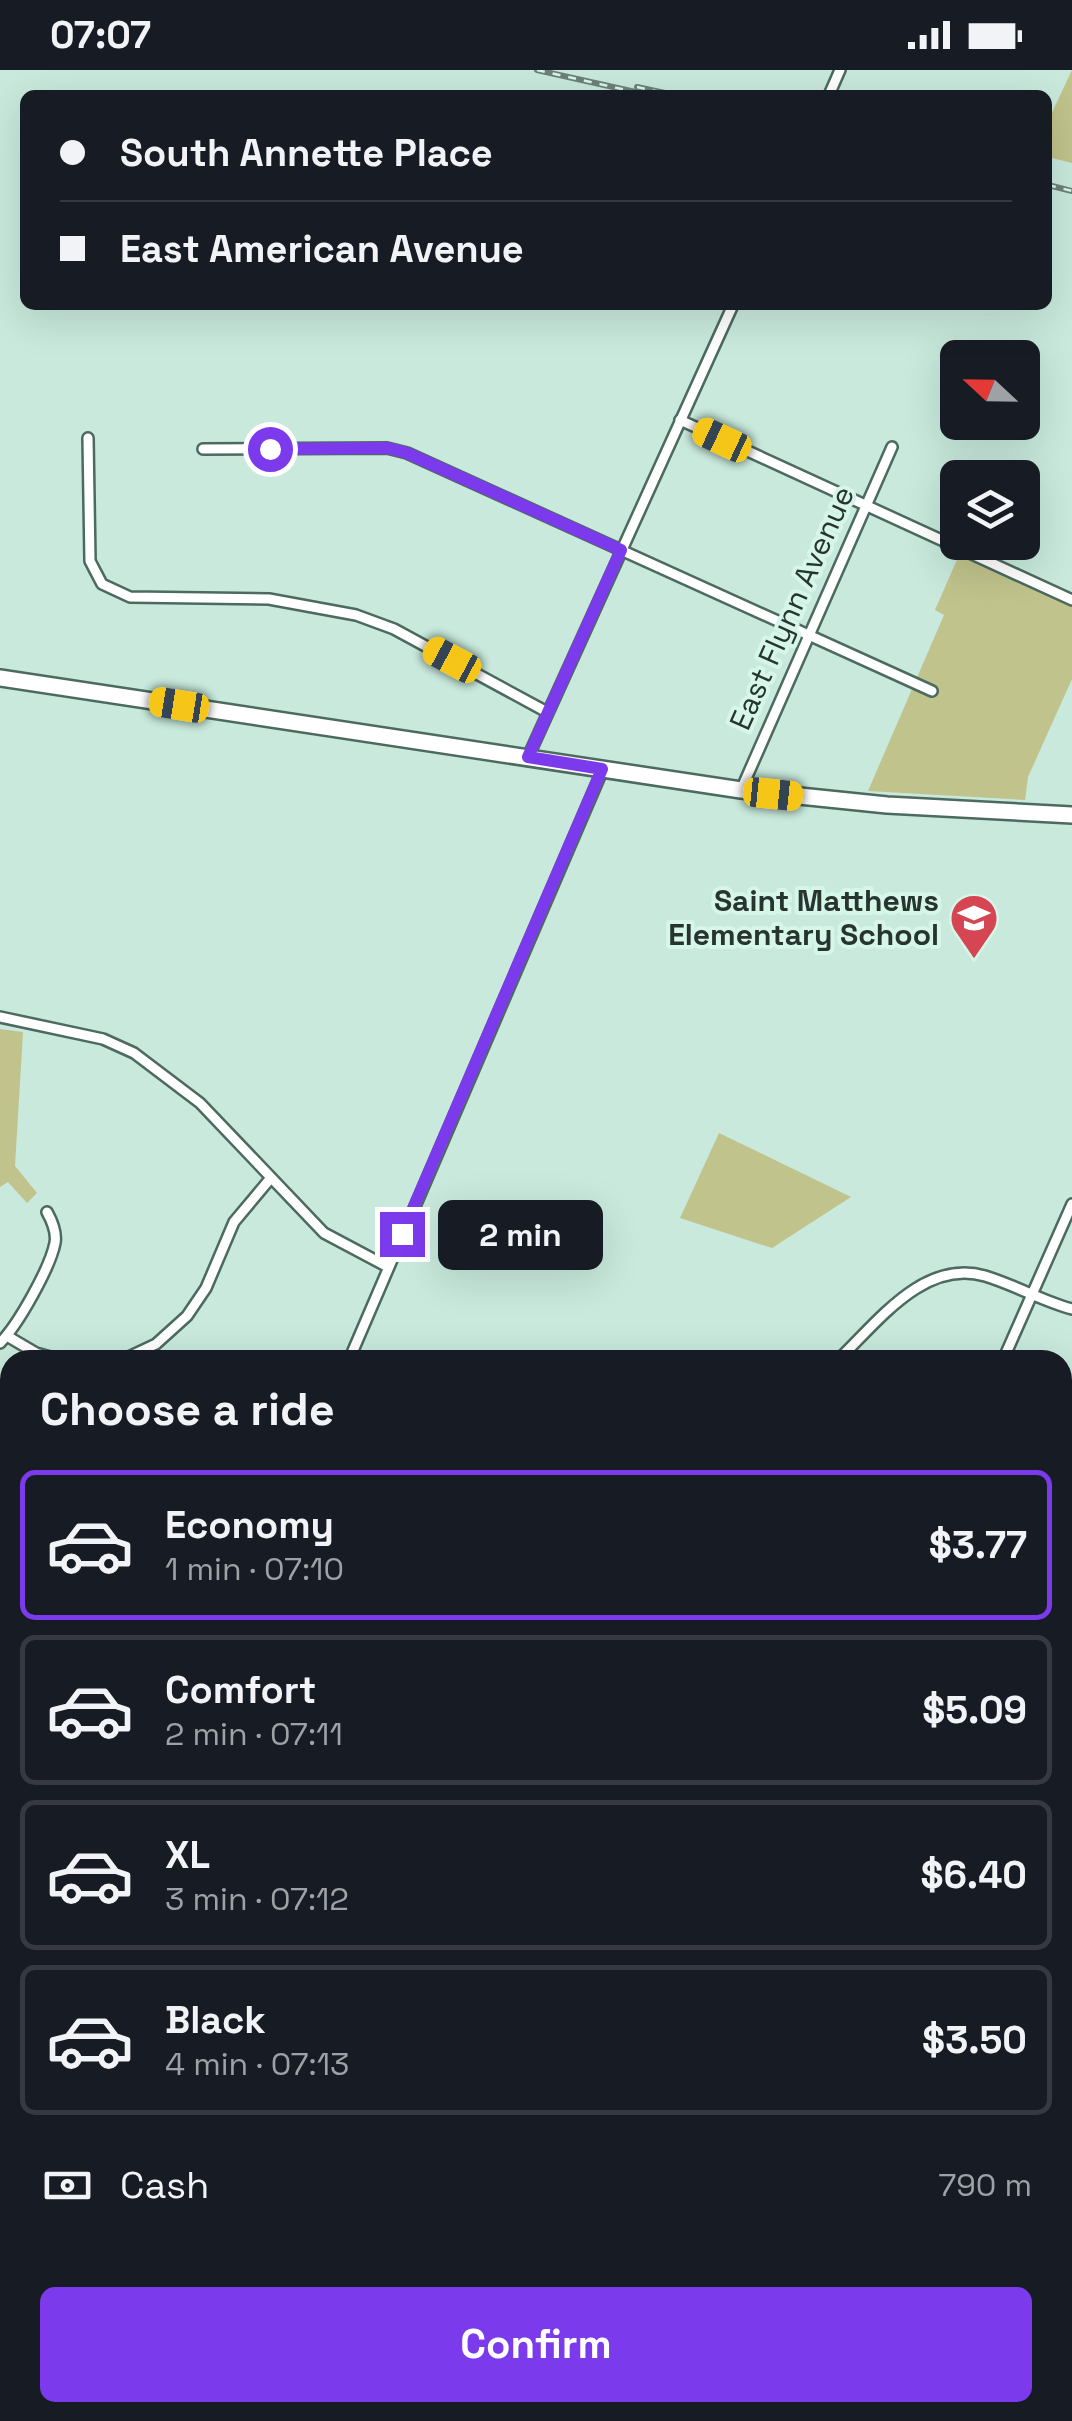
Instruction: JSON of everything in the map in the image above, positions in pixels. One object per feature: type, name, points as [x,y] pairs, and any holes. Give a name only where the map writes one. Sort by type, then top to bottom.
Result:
[{"type":"main road","points":[[0,678],[740,790],[887,805],[1072,815]]},
{"type":"street","points":[[528,757],[731,310]]},
{"type":"street","points":[[680,420],[1072,600]]},
{"type":"street","points":[[88,438],[90,560],[102,584],[117,594],[255,598],[340,610],[394,629],[547,712]]},
{"type":"street","name":"East Flynn Avenue","points":[[740,790],[892,447]]},
{"type":"street","points":[[203,449],[388,448],[407,453],[932,691]]},
{"type":"street","points":[[353,1350],[602,769]]},
{"type":"street","points":[[0,1017],[104,1039],[134,1053],[200,1104],[324,1233],[388,1267]]},
{"type":"street","points":[[143,1350],[156,1344],[187,1316],[206,1288],[234,1222],[270,1180]]},
{"type":"street","points":[[1007,1350],[1072,1204]]},
{"type":"street","points":[[29,1350],[4,1339],[30,1300],[54,1244],[47,1212]]},
{"type":"street","points":[[849,1350],[908,1294],[930,1280],[973,1273],[1072,1309]]},
{"type":"green space","points":[[1072,70],[1072,163],[1052,158],[1052,112]]},
{"type":"green space","points":[[957,560],[970,560],[1072,606],[1072,679],[1028,777],[1025,800],[868,791],[944,615],[935,610]]},
{"type":"green space","points":[[0,1029],[23,1032],[15,1166],[37,1193],[27,1203],[8,1182],[0,1187]]},
{"type":"green space","points":[[719,1133],[851,1197],[772,1248],[680,1218]]},
{"type":"railway","points":[[537,70],[627,90]]},
{"type":"railway","points":[[637,87],[651,90]]},
{"type":"railway","points":[[1052,186],[1072,191]]},
{"type":"place","name":"Saint Matthews Elementary School","points":[[974,960]]},
{"type":"route","points":[[270,449],[388,448],[407,453],[621,550],[528,757],[602,769],[402,1234]]}]
